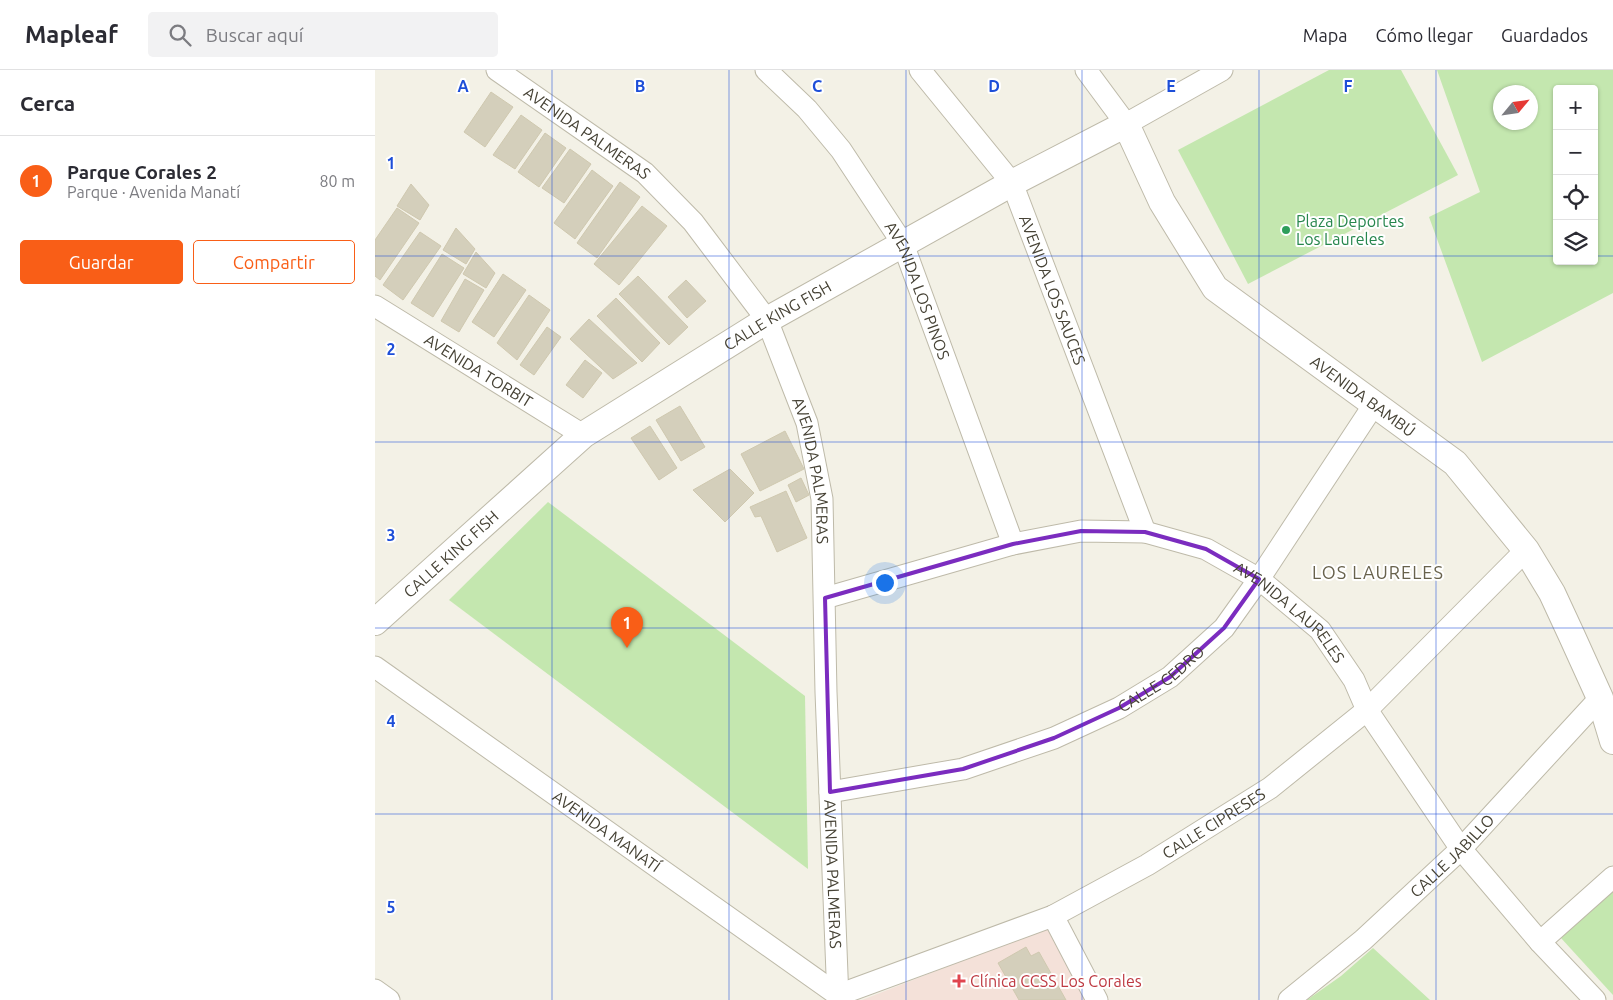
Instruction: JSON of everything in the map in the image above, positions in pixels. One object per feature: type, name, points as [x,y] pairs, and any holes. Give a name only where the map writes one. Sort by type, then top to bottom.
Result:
[{"type":"street","name":"AVENIDA PALMERAS","points":[[497,70],[645,173],[693,222],[767,320],[807,423],[822,499],[826,692],[838,998]]},
{"type":"street","name":"AVENIDA LOS PINOS","points":[[765,70],[807,109],[841,150],[903,244],[1013,544]]},
{"type":"street","name":"AVENIDA LOS SAUCES","points":[[920,70],[1012,184],[1145,532]]},
{"type":"street","name":"AVENIDA BAMBÚ","points":[[1086,70],[1126,124],[1163,202],[1215,288],[1455,463],[1525,550],[1552,594],[1600,698],[1613,741]]},
{"type":"street","name":"CALLE KING FISH","points":[[375,622],[583,435],[767,320],[1222,70]]},
{"type":"street","name":"AVENIDA TORBIT","points":[[375,306],[583,435]]},
{"type":"street","name":"CALLE CEDRO","points":[[830,792],[963,768],[1054,738],[1119,708],[1170,677],[1217,634],[1259,579],[1375,403]]},
{"type":"street","name":"AVENIDA LAURELES","points":[[825,598],[1013,544],[1081,531],[1145,532],[1206,549],[1259,579],[1320,630],[1354,680],[1367,710],[1461,849],[1541,942],[1595,1000]]},
{"type":"street","name":"CALLE CIPRESES","points":[[838,998],[1053,916],[1147,865],[1270,788],[1367,710],[1525,550]]},
{"type":"street","name":"AVENIDA MANATÍ","points":[[375,667],[838,998]]},
{"type":"street","name":"CALLE JABILLO","points":[[1289,1000],[1363,940],[1461,849],[1600,698]]},
{"type":"street","points":[[1541,942],[1613,876]]},
{"type":"street","points":[[1053,916],[1097,1000]]},
{"type":"street","points":[[375,990],[389,1000]]},
{"type":"highlighted area","points":[[1081,531],[1145,532],[1206,549],[1259,579],[1224,628],[1170,677],[1119,708],[1054,738],[963,769],[830,792],[825,598],[1013,544]]},
{"type":"shaded area","name":"Clínica CCSS Los Corales","points":[[1048,927],[1086,1000],[1066,1000],[1039,952],[1031,956],[1026,947],[999,963],[1019,1000],[862,1000]]},
{"type":"green space","name":"Plaza Deportes Los Laureles","points":[[1329,70],[1401,70],[1458,175],[1248,284],[1178,150]]},
{"type":"green space","points":[[1437,70],[1613,70],[1613,293],[1482,362],[1429,217],[1480,192]]},
{"type":"green space","points":[[548,502],[805,696],[808,869],[449,600]]},
{"type":"green space","points":[[1613,890],[1613,995],[1561,938]]},
{"type":"green space","points":[[1373,948],[1430,1000],[1307,1000],[1341,976]]},
{"type":"building","points":[[491,92],[513,107],[485,147],[464,132]]},
{"type":"building","points":[[521,115],[542,130],[515,169],[493,155]]},
{"type":"building","points":[[545,133],[566,148],[539,187],[518,172]]},
{"type":"building","points":[[570,149],[591,164],[564,203],[542,188]]},
{"type":"building","points":[[592,170],[613,186],[575,239],[554,223]]},
{"type":"building","points":[[620,182],[640,197],[597,258],[577,243]]},
{"type":"building","points":[[411,184],[429,205],[420,220],[397,206]]},
{"type":"building","points":[[642,206],[667,226],[619,285],[594,264]]},
{"type":"building","points":[[397,208],[419,223],[380,280],[375,276],[375,240]]},
{"type":"building","points":[[456,228],[475,249],[466,264],[443,250]]},
{"type":"building","points":[[420,232],[441,246],[403,300],[383,285]]},
{"type":"building","points":[[476,252],[495,273],[486,288],[463,274]]},
{"type":"building","points":[[442,254],[464,268],[433,317],[411,303]]},
{"type":"building","points":[[503,274],[526,290],[494,337],[472,322]]},
{"type":"building","points":[[638,276],[688,327],[669,345],[619,294]]},
{"type":"building","points":[[465,279],[484,290],[459,332],[441,321]]},
{"type":"building","points":[[686,280],[706,301],[687,318],[668,297]]},
{"type":"building","points":[[529,295],[550,310],[517,360],[497,343]]},
{"type":"building","points":[[616,298],[660,343],[642,362],[597,316]]},
{"type":"building","points":[[589,319],[637,363],[613,379],[570,339]]},
{"type":"building","points":[[547,327],[561,337],[534,375],[520,365]]},
{"type":"building","points":[[585,360],[602,373],[583,398],[566,385]]},
{"type":"building","points":[[680,406],[705,447],[681,461],[656,420]]},
{"type":"building","points":[[650,426],[677,468],[659,480],[631,438]]},
{"type":"building","points":[[785,431],[804,469],[760,491],[741,454]]},
{"type":"building","points":[[730,469],[754,493],[725,522],[693,490]]},
{"type":"building","points":[[801,478],[809,495],[796,502],[788,485]]},
{"type":"building","points":[[786,491],[807,538],[777,552],[761,516],[755,517],[750,507]]},
{"type":"building","points":[[1026,947],[1031,956],[1039,952],[1066,1000],[1019,1000],[998,963]]},
{"type":"place","name":"Plaza Deportes Los Laureles","points":[[1286,230]]},
{"type":"place","name":"Parque Corales 2","points":[[627,648]]},
{"type":"place","name":"Clínica CCSS Los Corales","points":[[959,981]]},
{"type":"district","name":"LOS LAURELES","points":[[1378,573]]}]
